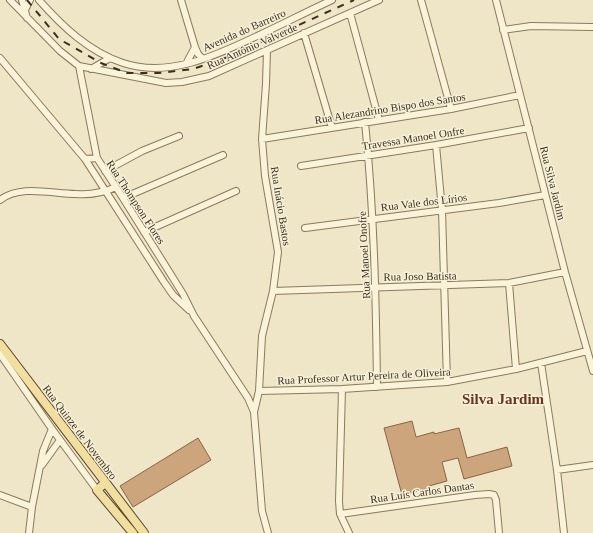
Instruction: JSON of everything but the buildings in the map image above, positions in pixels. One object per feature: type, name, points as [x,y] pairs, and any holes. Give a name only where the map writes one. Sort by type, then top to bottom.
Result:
[{"type":"main road","name":"Rua Quinze de Novembro","points":[[0,344],[144,533]]},
{"type":"main road","points":[[97,490],[105,483]]},
{"type":"main road","name":"Rua Quinze de Novembro","points":[[97,490],[133,533]]},
{"type":"main road","points":[[119,516],[126,510]]},
{"type":"street","name":"Rua Antônio Valverde","points":[[10,0],[60,51],[79,66],[91,70],[166,83],[182,82],[208,76],[379,0]]},
{"type":"street","points":[[22,0],[27,18]]},
{"type":"street","points":[[25,10],[30,0]]},
{"type":"street","name":"Avenida do Barreiro","points":[[38,0],[67,29],[96,51],[129,65],[154,68],[186,64],[234,48],[330,0]]},
{"type":"street","points":[[181,0],[195,47],[198,54],[203,59]]},
{"type":"street","points":[[421,0],[451,109]]},
{"type":"street","name":"Rua Silva Jardim","points":[[496,0],[565,272],[593,371]]},
{"type":"street","points":[[350,13],[379,120]]},
{"type":"street","points":[[503,30],[531,26],[592,27]]},
{"type":"street","points":[[304,33],[332,128]]},
{"type":"street","points":[[186,64],[195,47]]},
{"type":"street","name":"Rua Inácio Bastos","points":[[254,412],[259,391],[262,336],[273,291],[278,252],[265,176],[262,138],[267,50]]},
{"type":"street","name":"Rua Thompson Flores","points":[[0,58],[85,159],[174,295],[194,316]]},
{"type":"street","points":[[91,70],[110,58]]},
{"type":"street","name":"Rua Thompson Flores","points":[[79,66],[97,158],[183,294],[194,316],[248,398],[254,412],[262,511],[268,533]]},
{"type":"street","name":"Rua Alezandrino Bispo dos Santos","points":[[262,138],[451,109],[520,95]]},
{"type":"street","name":"Rua Manoel Onofre","points":[[365,122],[376,287],[377,387]]},
{"type":"street","name":"Travessa Manoel Onfre","points":[[301,166],[436,145],[529,128]]},
{"type":"street","points":[[105,171],[142,151],[179,136]]},
{"type":"street","points":[[436,145],[442,210],[447,382]]},
{"type":"street","points":[[123,198],[224,155]]},
{"type":"street","points":[[85,159],[97,158]]},
{"type":"street","points":[[0,200],[11,194],[26,191],[90,194],[106,191],[116,187]]},
{"type":"street","points":[[138,241],[145,234],[236,191]]},
{"type":"street","name":"Rua Vale dos Lírios","points":[[305,228],[499,203],[546,195]]},
{"type":"street","name":"Rua Joso Batista","points":[[273,291],[509,283],[565,272]]},
{"type":"street","points":[[509,283],[516,369]]},
{"type":"street","name":"Rua Professor Artur Pereira de Oliveira","points":[[259,391],[342,389],[447,382],[516,369],[587,351]]},
{"type":"street","points":[[0,354],[52,429],[97,490]]},
{"type":"street","points":[[541,363],[557,470],[564,533]]},
{"type":"street","points":[[342,389],[339,495],[340,514],[349,533]]},
{"type":"street","points":[[28,533],[45,444],[52,429]]},
{"type":"street","points":[[41,466],[60,440]]},
{"type":"street","points":[[557,470],[593,465]]},
{"type":"street","name":"Rua Luís Carlos Dantas","points":[[340,514],[489,494],[494,495],[496,500],[498,533]]},
{"type":"street","points":[[0,495],[32,507]]},
{"type":"railway","points":[[27,0],[59,39],[101,63],[127,73],[159,73],[193,69],[228,57],[354,0]]},
{"type":"district","name":"Silva Jardim","points":[[503,399]]}]
